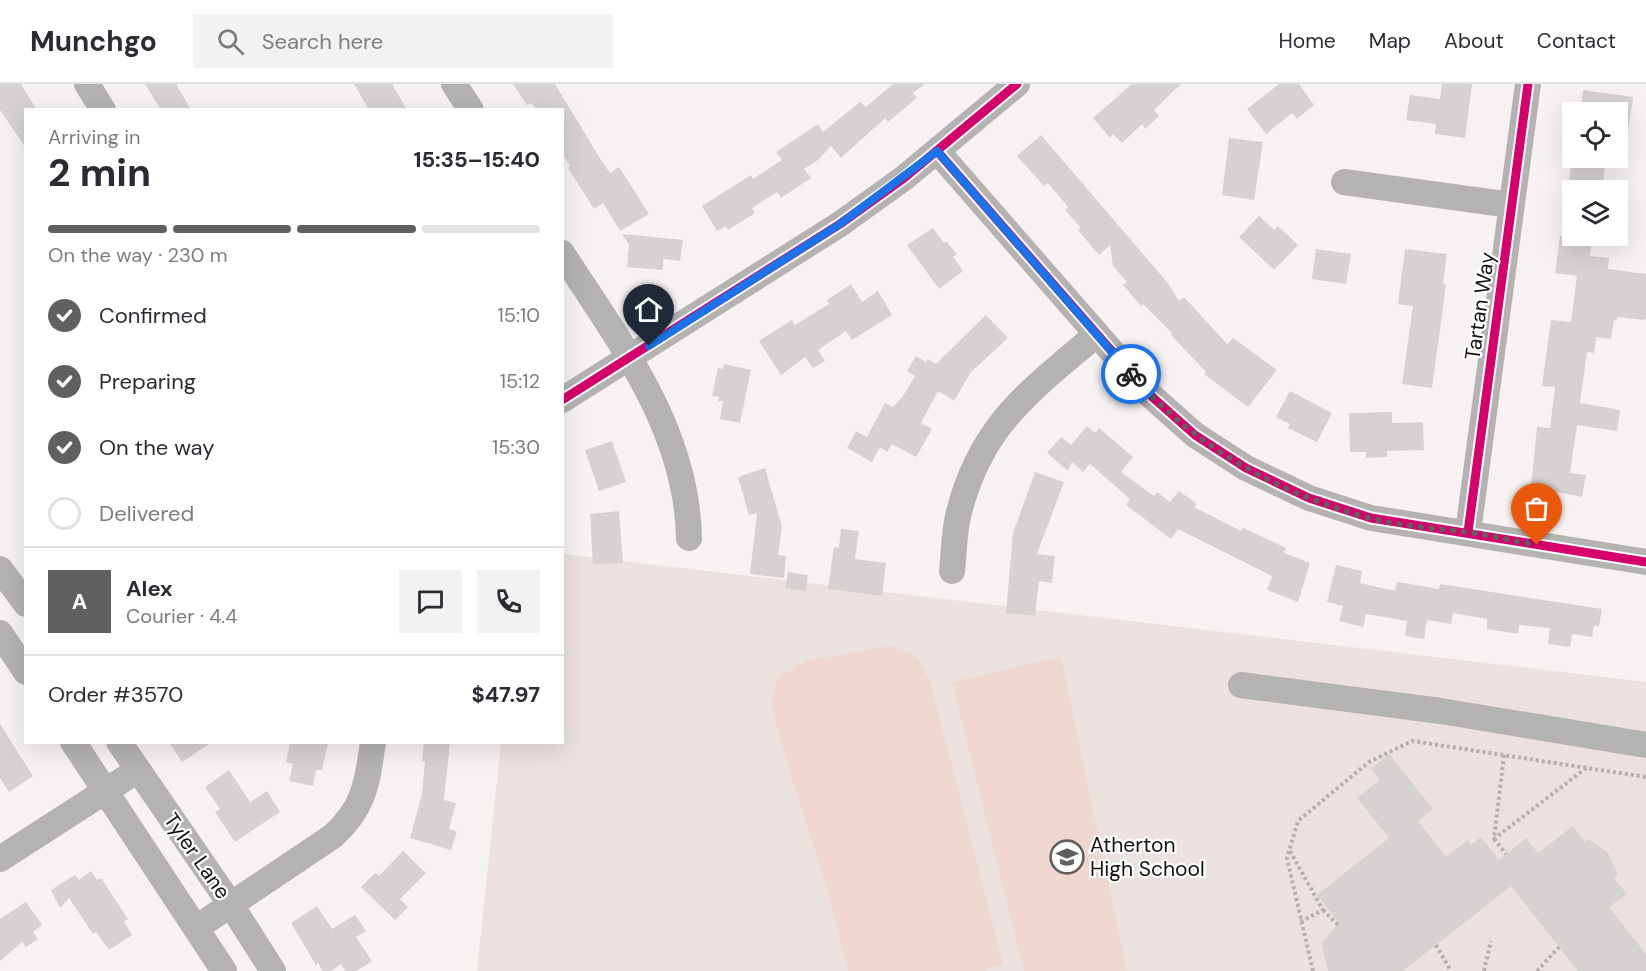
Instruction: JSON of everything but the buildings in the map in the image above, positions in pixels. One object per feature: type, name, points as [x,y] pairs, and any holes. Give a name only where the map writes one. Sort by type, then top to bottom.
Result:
[{"type":"street","points":[[87,84],[102,108]]},
{"type":"street","points":[[454,84],[470,108]]},
{"type":"street","points":[[564,399],[840,224],[937,151],[1017,84]]},
{"type":"street","name":"Tartan Way","points":[[1467,532],[1528,84]]},
{"type":"street","points":[[937,151],[1173,418],[1213,448],[1246,468],[1309,498],[1371,518],[1421,528],[1467,532],[1646,562]]},
{"type":"street","points":[[1344,182],[1511,205]]},
{"type":"street","points":[[564,256],[630,358],[654,403],[674,449],[688,510],[689,538]]},
{"type":"street","points":[[951,571],[958,518],[971,473],[984,447],[1018,401],[1097,334]]},
{"type":"street","points":[[0,569],[24,601]]},
{"type":"street","points":[[0,633],[24,669]]},
{"type":"street","points":[[1241,685],[1441,711],[1646,745]]},
{"type":"street","name":"Tyler Lane","points":[[73,744],[224,971]]},
{"type":"street","name":"Tyler Lane","points":[[120,744],[231,905],[273,971]]},
{"type":"street","points":[[196,928],[333,836],[348,823],[363,796],[374,744]]},
{"type":"street","points":[[0,860],[138,770]]},
{"type":"path","points":[[1313,971],[1287,858],[1298,821],[1369,762],[1412,741],[1646,777]]},
{"type":"path","points":[[1504,755],[1494,839],[1506,854]]},
{"type":"path","points":[[1494,839],[1586,768]]},
{"type":"path","points":[[1290,850],[1323,910],[1338,925]]},
{"type":"path","points":[[1300,922],[1323,910]]},
{"type":"path","points":[[1484,971],[1491,941]]},
{"type":"path","points":[[1436,945],[1451,971]]},
{"type":"path","points":[[1537,971],[1558,947]]},
{"type":"shaded area","name":"Atherton High School","points":[[564,554],[1646,682],[1646,971],[477,971],[501,744],[564,744]]},
{"type":"shaded area","points":[[891,646],[915,655],[930,680],[1003,964],[982,971],[848,971],[827,888],[782,747],[771,701],[778,678],[806,661]]},
{"type":"shaded area","points":[[1061,657],[1127,971],[1024,971],[952,682]]},
{"type":"cycle path","points":[[564,399],[840,224],[904,178],[1017,84]]},
{"type":"cycle path","points":[[1468,532],[1528,84]]},
{"type":"cycle path","points":[[937,151],[1150,395],[1195,435],[1246,468],[1309,498],[1371,518],[1646,562]]},
{"type":"way so far","points":[[1131,374],[1173,418],[1222,454],[1277,484],[1309,498],[1371,518],[1421,528],[1467,532],[1537,545]]},
{"type":"place","name":"Atherton High School","points":[[1067,857]]},
{"type":"route","points":[[649,346],[840,224],[937,151],[1131,374]]}]
